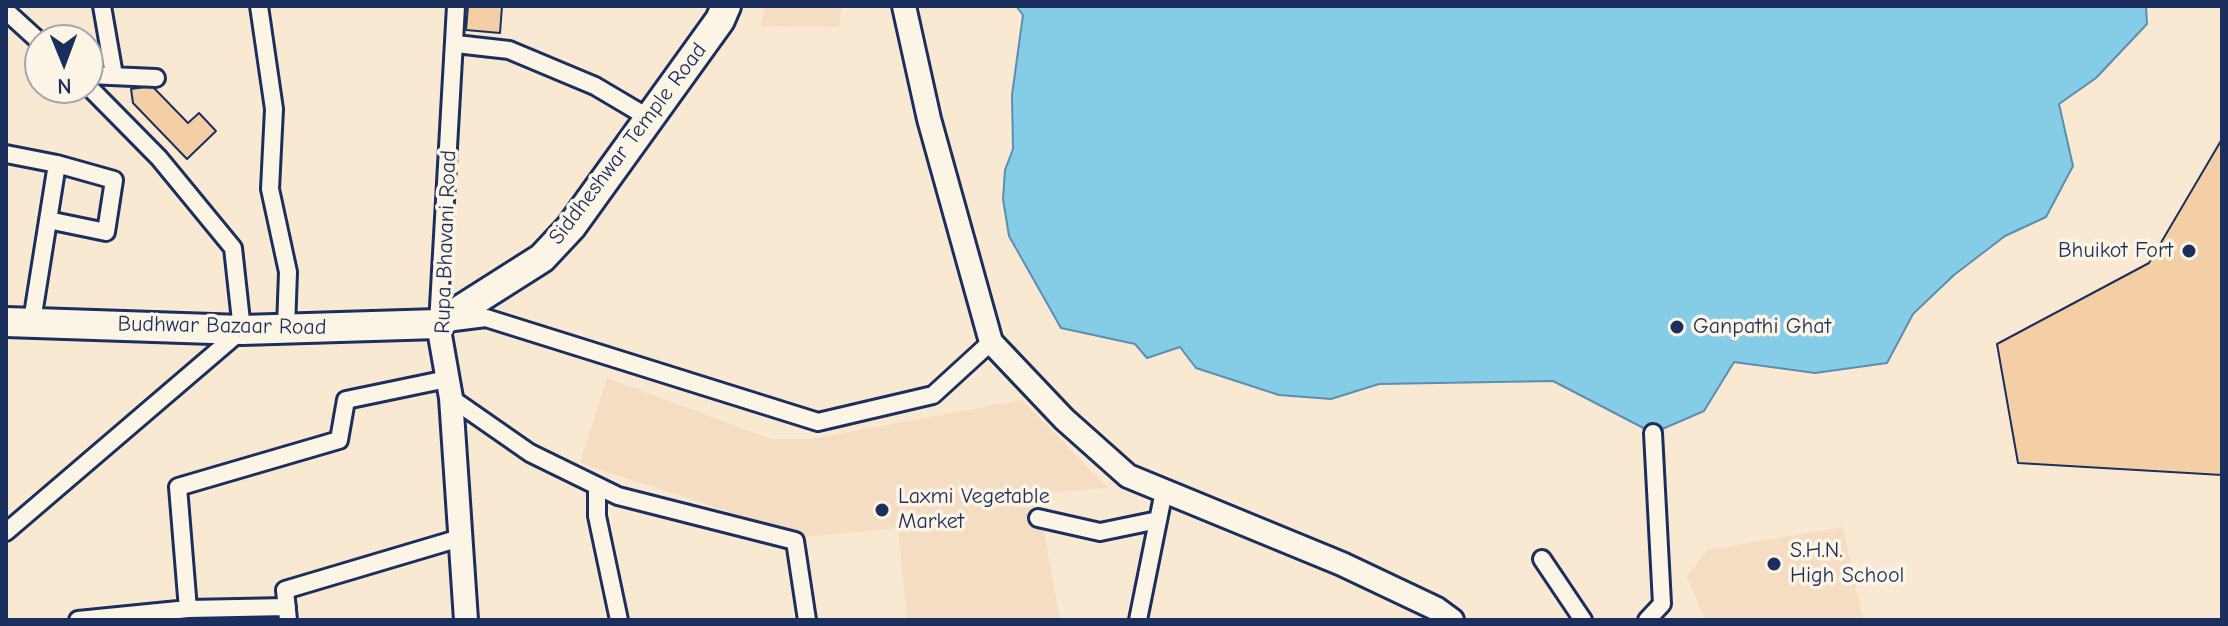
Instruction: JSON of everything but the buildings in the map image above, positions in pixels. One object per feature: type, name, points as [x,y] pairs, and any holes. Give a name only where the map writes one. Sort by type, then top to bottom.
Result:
[{"type":"highway","name":"Siddheshwar Temple Road","points":[[438,324],[542,258],[571,227],[720,20],[726,6]]},
{"type":"highway","name":"Budhwar Bazaar Road","points":[[19,322],[242,330],[438,324]]},
{"type":"street","points":[[102,6],[114,75]]},
{"type":"street","points":[[259,6],[274,109],[270,189],[288,272],[286,328]]},
{"type":"street","name":"Rupa Bhavani Road","points":[[456,6],[438,324],[449,388],[466,620]]},
{"type":"street","points":[[904,6],[929,119],[991,342],[1064,419],[1128,476],[1342,564],[1437,609],[1452,620]]},
{"type":"street","points":[[6,11],[24,27]]},
{"type":"street","points":[[456,44],[509,50],[595,86],[649,118]]},
{"type":"street","points":[[104,75],[156,78]]},
{"type":"street","points":[[6,532],[242,330],[233,248],[159,158],[104,102]]},
{"type":"street","points":[[6,154],[114,180],[106,232],[48,220]]},
{"type":"street","points":[[19,322],[48,220],[57,164]]},
{"type":"street","points":[[438,324],[486,318],[818,422],[933,395],[991,342]]},
{"type":"street","points":[[188,609],[178,487],[339,440],[346,400],[449,388],[530,453],[618,496],[795,541],[807,620]]},
{"type":"street","points":[[1647,620],[1662,612],[1653,433]]},
{"type":"street","points":[[597,486],[597,516],[619,620]]},
{"type":"street","points":[[1138,620],[1164,491]]},
{"type":"street","points":[[1038,518],[1100,532],[1158,520]]},
{"type":"street","points":[[78,620],[188,609],[288,614],[285,590],[460,538]]},
{"type":"street","points":[[1542,559],[1583,620]]},
{"type":"shaded area","points":[[765,6],[842,6],[839,27],[761,26]]},
{"type":"shaded area","name":"Laxmi Vegetable Market","points":[[607,378],[771,439],[811,439],[1022,400],[1108,488],[1037,493],[1060,620],[907,620],[898,528],[805,537],[580,463]]},
{"type":"shaded area","name":"S.H.N. High School","points":[[1843,527],[1863,620],[1705,620],[1687,577],[1707,550]]},
{"type":"water","points":[[1016,6],[2146,6],[2147,24],[2096,78],[2059,104],[2073,166],[2046,217],[2005,236],[1954,275],[1913,314],[1887,363],[1815,373],[1734,362],[1704,411],[1653,433],[1553,381],[1379,384],[1331,399],[1279,395],[1196,368],[1180,347],[1147,358],[1135,344],[1061,328],[1009,236],[1003,199],[1005,170],[1013,149],[1012,95],[1023,15]]},
{"type":"place","name":"Bhuikot Fort","points":[[2189,251]]},
{"type":"place","name":"Ganpathi Ghat","points":[[1677,327]]},
{"type":"place","name":"Laxmi Vegetable Market","points":[[882,510]]},
{"type":"place","name":"S.H.N. High School","points":[[1774,564]]}]
